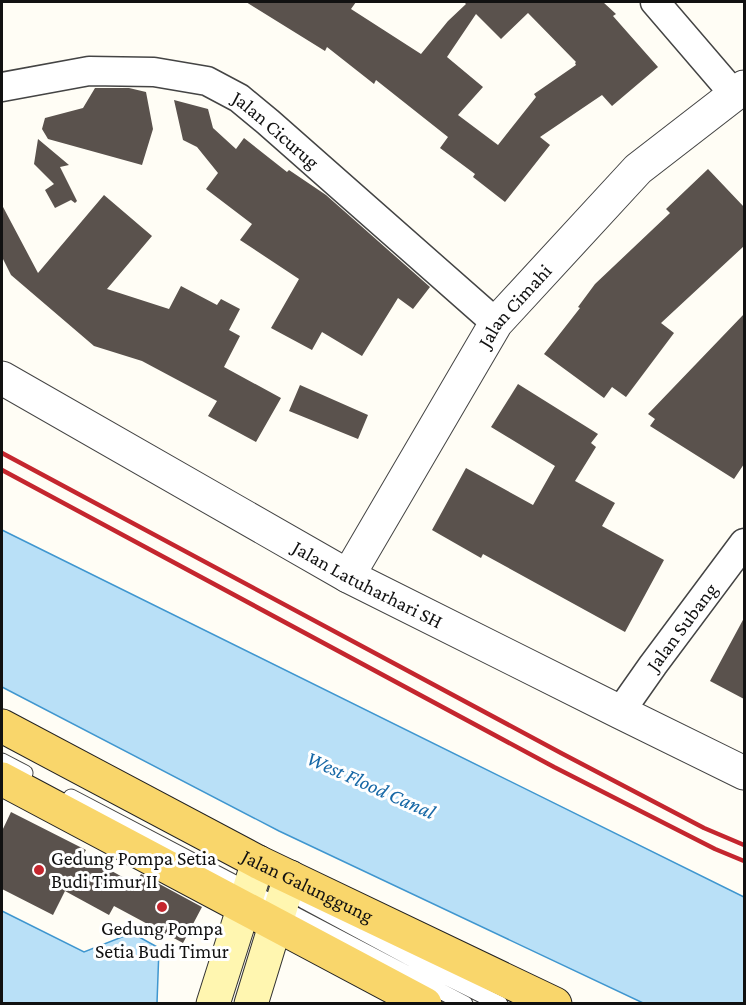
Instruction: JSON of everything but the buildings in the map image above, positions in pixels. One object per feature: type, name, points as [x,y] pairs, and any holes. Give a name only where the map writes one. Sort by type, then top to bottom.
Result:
[{"type":"main road","name":"Jalan Galunggung","points":[[2,726],[267,891],[425,1004]]},
{"type":"main road","name":"Jalan Galunggung","points":[[2,779],[267,891],[555,1004]]},
{"type":"main road","points":[[213,1004],[267,891]]},
{"type":"main road","points":[[251,1004],[267,891]]},
{"type":"street","points":[[655,2],[739,91]]},
{"type":"street","name":"Jalan Cicurug","points":[[2,87],[89,71],[154,72],[207,81],[239,98],[268,122],[496,322]]},
{"type":"street","name":"Jalan Cimahi","points":[[348,576],[496,322],[638,169],[739,91]]},
{"type":"street","name":"Jalan Latuharhari SH","points":[[7,377],[348,576],[744,772]]},
{"type":"street","name":"Jalan Subang","points":[[620,712],[744,543]]},
{"type":"lane","points":[[2,760],[48,785],[500,1004]]},
{"type":"lane","points":[[94,791],[465,1004]]},
{"type":"water","name":"West Flood Canal","points":[[2,530],[744,897],[744,1003],[643,1003],[279,831],[2,687]]},
{"type":"water","points":[[2,911],[84,952],[132,933],[159,948],[157,1003],[2,1003]]},
{"type":"railway","points":[[2,453],[561,753],[704,828],[744,845]]},
{"type":"railway","points":[[2,470],[554,767],[715,849],[744,861]]},
{"type":"place","name":"Gedung Pompa Setia Budi Timur II","points":[[39,870]]},
{"type":"place","name":"Gedung Pompa Setia Budi Timur","points":[[162,907]]}]
